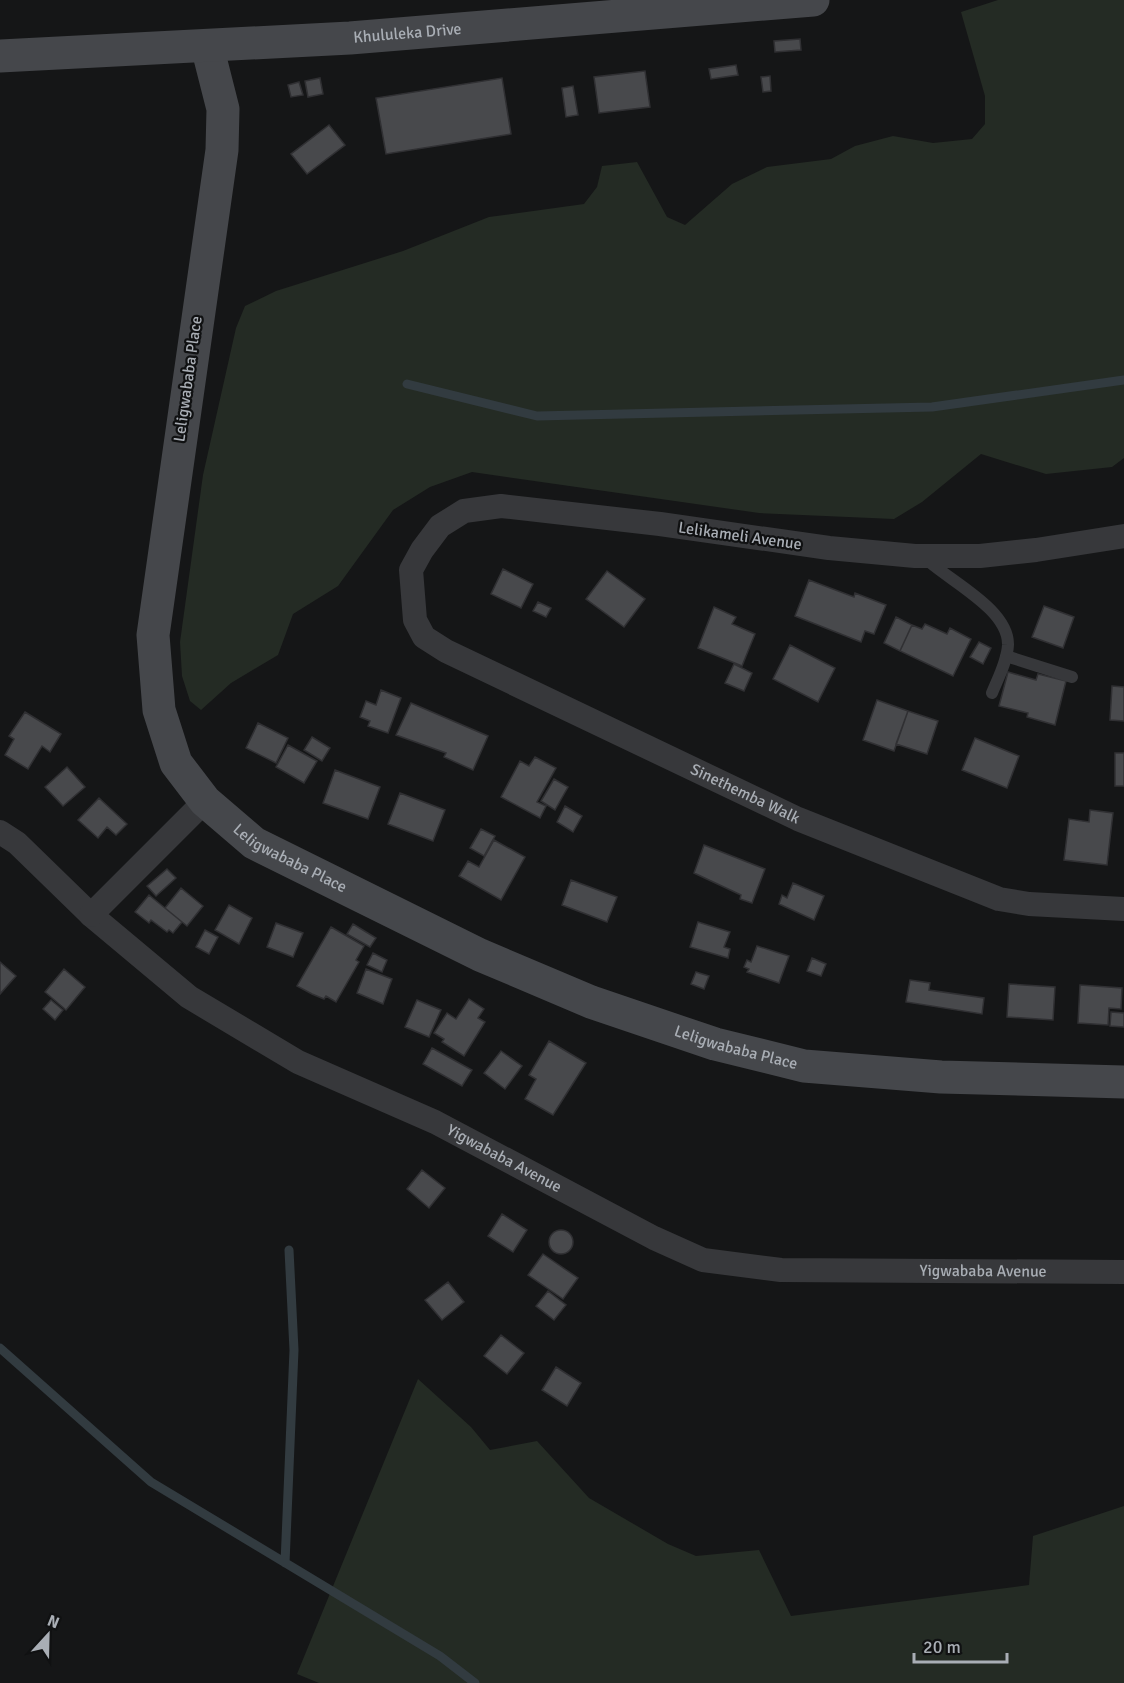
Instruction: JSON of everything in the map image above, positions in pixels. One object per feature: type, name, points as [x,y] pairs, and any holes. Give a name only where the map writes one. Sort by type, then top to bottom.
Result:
[{"type":"street","name":"Khululeka Drive","points":[[0,56],[207,46],[667,7],[813,0]]},
{"type":"street","name":"Leligwababa Place","points":[[207,46],[223,109],[222,150],[153,635],[159,710],[176,763],[205,801],[254,843],[480,955],[591,1002],[715,1044],[804,1066],[941,1077],[1124,1082]]},
{"type":"street","name":"Lelikameli Avenue","points":[[411,597],[411,570],[440,526],[464,511],[501,506],[660,524],[829,548],[923,556],[980,556],[1124,536]]},
{"type":"street","name":"Sinethemba Walk","points":[[411,597],[415,620],[424,637],[446,651],[798,819],[999,899],[1029,904],[1124,909]]},
{"type":"street","points":[[91,915],[205,801]]},
{"type":"street","name":"Yigwababa Avenue","points":[[0,832],[17,843],[91,915],[189,997],[298,1062],[435,1122],[654,1238],[703,1260],[781,1270],[1124,1272]]},
{"type":"lane","points":[[923,556],[941,574],[992,609],[1002,622],[1008,642],[1006,656],[992,693]]},
{"type":"lane","points":[[1006,656],[1072,676]]},
{"type":"shaded area","points":[[998,0],[1124,0],[1124,458],[1112,467],[1046,474],[981,454],[922,502],[894,519],[759,513],[472,472],[430,487],[393,510],[338,586],[293,614],[278,655],[231,683],[201,710],[190,701],[182,676],[180,642],[203,475],[236,328],[245,306],[276,291],[403,251],[489,217],[584,204],[597,187],[602,166],[637,162],[667,217],[685,225],[732,184],[767,167],[831,159],[855,146],[893,136],[933,143],[972,139],[985,124],[985,96],[961,12]]},
{"type":"shaded area","points":[[418,1379],[471,1427],[490,1450],[537,1441],[589,1498],[668,1544],[696,1556],[759,1550],[791,1616],[1029,1585],[1033,1536],[1124,1506],[1124,1683],[319,1683],[297,1674]]},
{"type":"building","points":[[800,39],[801,50],[775,52],[774,41]]},
{"type":"building","points":[[736,65],[738,75],[711,79],[709,69]]},
{"type":"building","points":[[645,71],[650,107],[599,113],[594,77]]},
{"type":"building","points":[[770,76],[771,91],[763,92],[761,77]]},
{"type":"building","points":[[320,78],[323,94],[308,97],[305,81]]},
{"type":"building","points":[[502,78],[511,134],[386,154],[376,98]]},
{"type":"building","points":[[299,82],[303,95],[291,97],[288,85]]},
{"type":"building","points":[[573,86],[578,115],[566,117],[562,88]]},
{"type":"building","points":[[329,125],[345,145],[307,174],[291,154]]},
{"type":"building","points":[[503,569],[533,584],[521,608],[491,594]]},
{"type":"building","points":[[607,571],[645,599],[624,627],[586,599]]},
{"type":"building","points":[[809,580],[854,597],[855,593],[886,605],[874,634],[865,631],[861,642],[795,616]]},
{"type":"building","points":[[538,602],[551,608],[546,617],[533,611]]},
{"type":"building","points":[[1044,606],[1074,617],[1063,648],[1032,637]]},
{"type":"building","points":[[714,607],[736,617],[732,624],[755,634],[742,666],[698,648]]},
{"type":"building","points":[[896,617],[912,625],[900,651],[884,643]]},
{"type":"building","points":[[925,624],[947,634],[950,628],[971,639],[953,676],[900,651],[912,625],[922,629]]},
{"type":"building","points":[[979,642],[991,648],[983,664],[970,657]]},
{"type":"building","points":[[790,645],[835,668],[818,702],[773,679]]},
{"type":"building","points":[[734,664],[752,673],[744,691],[725,683]]},
{"type":"building","points":[[1008,672],[1036,680],[1038,674],[1066,681],[1055,725],[1027,717],[1028,713],[999,706]]},
{"type":"building","points":[[1112,686],[1124,687],[1124,721],[1110,720]]},
{"type":"building","points":[[381,690],[401,698],[388,733],[368,726],[370,721],[360,717],[366,701],[376,705]]},
{"type":"building","points":[[877,700],[908,711],[894,751],[863,740]]},
{"type":"building","points":[[411,703],[488,736],[473,770],[444,757],[446,753],[396,735]]},
{"type":"building","points":[[908,711],[938,721],[927,754],[896,744]]},
{"type":"building","points":[[25,712],[61,734],[50,752],[42,746],[28,769],[5,755],[14,739],[9,736]]},
{"type":"building","points":[[258,723],[288,738],[276,763],[246,748]]},
{"type":"building","points":[[312,737],[330,748],[322,761],[304,750]]},
{"type":"building","points":[[975,738],[1019,756],[1007,788],[962,770]]},
{"type":"building","points":[[288,745],[317,761],[304,783],[276,767]]},
{"type":"building","points":[[1115,753],[1124,753],[1124,786],[1115,786]]},
{"type":"building","points":[[535,757],[556,768],[537,802],[546,806],[540,818],[501,797],[520,761],[529,766]]},
{"type":"building","points":[[67,767],[85,787],[63,806],[45,787]]},
{"type":"building","points":[[335,770],[380,787],[368,819],[323,803]]},
{"type":"building","points":[[554,779],[568,787],[555,810],[541,801]]},
{"type":"building","points":[[400,793],[445,810],[433,841],[388,824]]},
{"type":"building","points":[[99,798],[127,824],[116,835],[107,827],[98,838],[78,820]]},
{"type":"building","points":[[565,806],[582,816],[573,832],[557,822]]},
{"type":"building","points":[[1090,810],[1113,813],[1107,865],[1064,860],[1069,819],[1089,822]]},
{"type":"building","points":[[481,829],[495,836],[484,856],[470,848]]},
{"type":"building","points":[[494,840],[525,857],[501,900],[459,876],[468,861],[479,867]]},
{"type":"building","points":[[704,845],[765,869],[752,903],[740,899],[741,895],[694,873]]},
{"type":"building","points":[[167,869],[176,878],[156,896],[147,886]]},
{"type":"building","points":[[571,880],[617,897],[607,922],[562,905]]},
{"type":"building","points":[[793,883],[824,896],[814,920],[779,904],[782,895],[787,898]]},
{"type":"building","points":[[181,888],[203,906],[187,926],[165,908]]},
{"type":"building","points":[[149,895],[182,922],[173,933],[169,930],[167,932],[151,920],[149,923],[135,912]]},
{"type":"building","points":[[229,905],[252,918],[239,944],[215,930]]},
{"type":"building","points":[[698,922],[730,932],[724,947],[730,949],[728,958],[690,947]]},
{"type":"building","points":[[276,923],[303,933],[293,957],[267,947]]},
{"type":"building","points":[[353,924],[376,938],[370,947],[347,934]]},
{"type":"building","points":[[331,927],[364,946],[356,960],[359,962],[336,1002],[297,986]]},
{"type":"building","points":[[205,930],[218,937],[209,954],[196,947]]},
{"type":"building","points":[[757,946],[789,956],[779,983],[747,972],[749,969],[744,967],[747,960],[751,962]]},
{"type":"building","points":[[373,953],[387,960],[382,972],[367,965]]},
{"type":"building","points":[[812,958],[826,964],[821,976],[807,971]]},
{"type":"building","points":[[0,962],[16,976],[0,994]]},
{"type":"building","points":[[64,969],[85,987],[66,1010],[45,992]]},
{"type":"building","points":[[366,969],[392,979],[383,1004],[357,993]]},
{"type":"building","points":[[696,972],[709,976],[704,989],[691,984]]},
{"type":"building","points":[[910,980],[930,983],[929,990],[984,998],[982,1014],[906,1002]]},
{"type":"building","points":[[1009,984],[1055,987],[1053,1020],[1007,1017]]},
{"type":"building","points":[[1080,985],[1122,988],[1121,1009],[1109,1008],[1108,1025],[1078,1023]]},
{"type":"building","points":[[469,999],[484,1009],[478,1018],[485,1022],[464,1056],[442,1042],[444,1039],[434,1033],[447,1013],[456,1019]]},
{"type":"building","points":[[51,1000],[63,1010],[55,1020],[43,1009]]},
{"type":"building","points":[[417,1000],[441,1010],[429,1037],[405,1027]]},
{"type":"building","points":[[1111,1012],[1124,1013],[1124,1027],[1110,1026]]},
{"type":"building","points":[[549,1041],[586,1063],[553,1115],[525,1099],[536,1079],[529,1075]]},
{"type":"building","points":[[432,1048],[472,1070],[462,1086],[423,1064]]},
{"type":"building","points":[[501,1051],[522,1066],[505,1089],[484,1073]]},
{"type":"building","points":[[422,1170],[445,1188],[429,1208],[407,1189]]},
{"type":"building","points":[[502,1214],[527,1230],[513,1252],[488,1236]]},
{"type":"building","points":[[561,1230],[566,1231],[572,1237],[572,1247],[566,1253],[561,1254],[556,1253],[550,1247],[549,1242],[550,1237],[556,1231]]},
{"type":"building","points":[[543,1254],[578,1278],[563,1299],[528,1275]]},
{"type":"building","points":[[448,1282],[464,1302],[442,1320],[425,1300]]},
{"type":"building","points":[[548,1291],[566,1305],[554,1320],[536,1306]]},
{"type":"building","points":[[501,1335],[524,1353],[507,1374],[484,1356]]},
{"type":"building","points":[[556,1367],[581,1383],[567,1406],[542,1390]]},
{"type":"waterway","points":[[407,384],[537,416],[932,407],[1124,380]]},
{"type":"waterway","points":[[285,1563],[294,1350],[289,1250]]},
{"type":"waterway","points":[[0,1348],[151,1482],[440,1656],[475,1683]]}]
